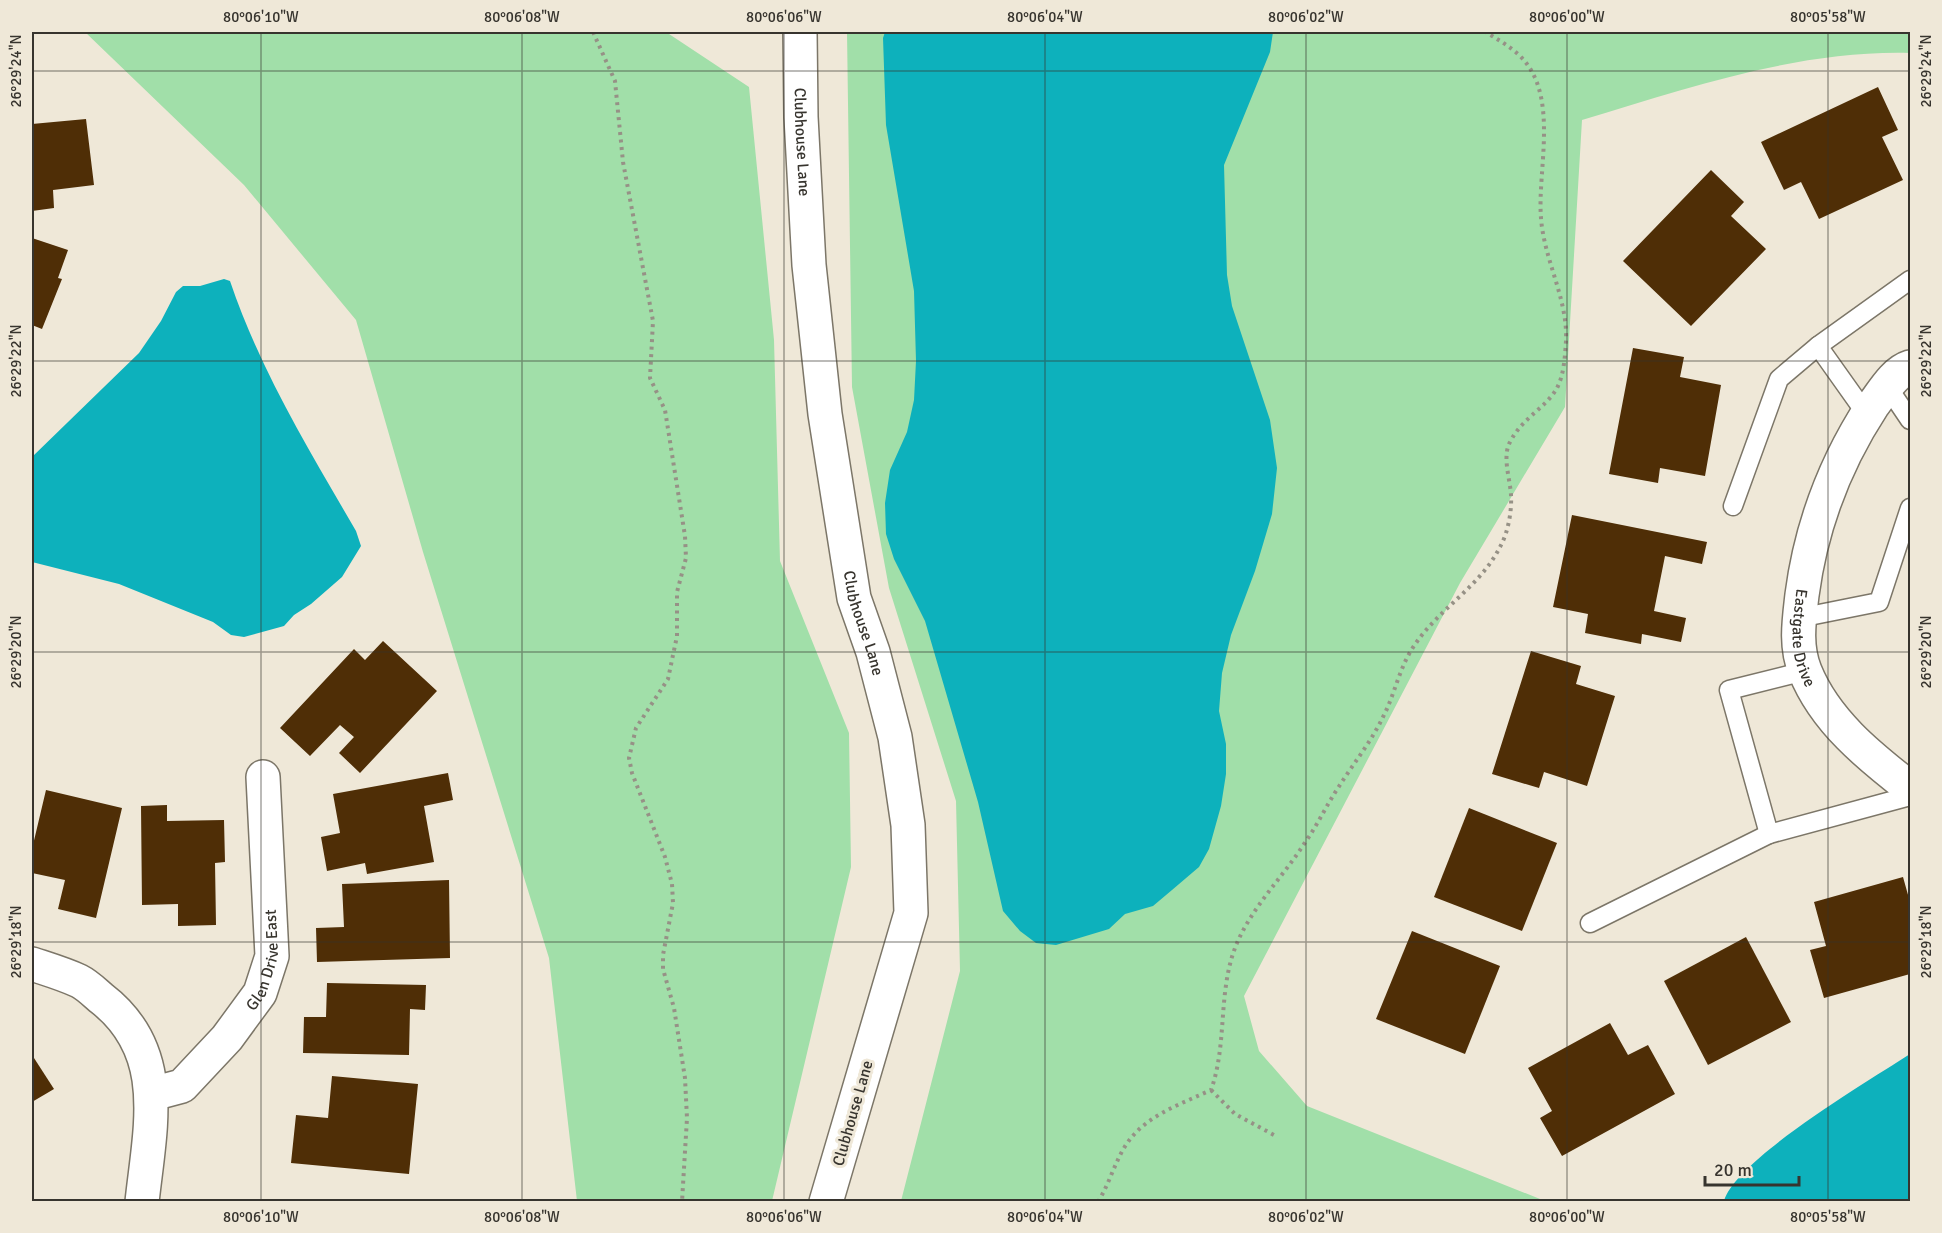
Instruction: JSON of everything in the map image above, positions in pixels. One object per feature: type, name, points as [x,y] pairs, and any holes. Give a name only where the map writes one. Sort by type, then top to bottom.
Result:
[{"type":"street","name":"Clubhouse Lane","points":[[800,32],[801,117],[809,265],[825,414],[854,598],[873,652],[895,737],[908,825],[911,913],[826,1202]]},
{"type":"street","name":"Eastgate Drive","points":[[1899,376],[1867,415],[1831,482],[1806,562],[1798,645],[1805,671],[1824,705],[1867,754],[1911,788]]},
{"type":"street","name":"Glen Drive East","points":[[152,1094],[182,1086],[227,1038],[260,993],[272,956],[263,777]]},
{"type":"street","points":[[32,964],[80,981],[115,1008],[130,1027],[141,1048],[149,1071],[152,1094],[142,1202]]},
{"type":"lane","points":[[1733,506],[1779,379],[1818,346],[1911,280]]},
{"type":"lane","points":[[1818,346],[1867,415]]},
{"type":"lane","points":[[1899,376],[1911,420]]},
{"type":"lane","points":[[1799,618],[1880,602],[1911,508]]},
{"type":"lane","points":[[1769,834],[1729,690],[1805,671]]},
{"type":"lane","points":[[1590,923],[1769,834],[1911,796]]},
{"type":"path","points":[[593,32],[615,81],[622,162],[653,321],[650,378],[665,410],[685,536],[686,558],[677,592],[677,636],[668,679],[636,728],[629,758],[632,773],[665,857],[672,884],[673,903],[663,962],[677,1026],[685,1078],[686,1167],[682,1202]]},
{"type":"path","points":[[1098,1202],[1109,1185],[1124,1149],[1138,1130],[1158,1113],[1211,1090],[1219,1066],[1228,977],[1237,945],[1251,917],[1305,844],[1384,716],[1398,676],[1414,645],[1488,569],[1502,544],[1511,497],[1507,470],[1508,444],[1527,417],[1548,400],[1558,387],[1566,338],[1560,296],[1546,249],[1541,218],[1545,152],[1543,118],[1538,90],[1527,64],[1520,56],[1486,32]]},
{"type":"path","points":[[1211,1090],[1235,1114],[1274,1135]]},
{"type":"green space","points":[[85,32],[666,32],[749,87],[774,340],[780,561],[849,733],[851,867],[772,1201],[577,1201],[549,958],[423,552],[356,320],[244,185]]},
{"type":"green space","points":[[847,32],[1910,32],[1910,53],[1868,54],[1785,64],[1703,84],[1582,120],[1565,407],[1460,583],[1244,996],[1259,1051],[1307,1106],[1545,1201],[901,1201],[960,971],[956,801],[889,588],[852,387]]},
{"type":"water","points":[[885,32],[1273,32],[1270,52],[1224,165],[1227,275],[1232,306],[1270,420],[1277,468],[1272,514],[1255,571],[1231,635],[1222,673],[1219,711],[1226,744],[1226,774],[1221,806],[1209,849],[1199,867],[1172,890],[1153,906],[1125,914],[1109,929],[1056,945],[1036,943],[1020,931],[1003,911],[978,802],[925,621],[894,559],[886,534],[885,503],[890,470],[907,432],[914,400],[916,361],[914,291],[886,125],[883,38]]},
{"type":"water","points":[[224,279],[230,281],[271,378],[303,440],[356,531],[361,546],[342,577],[311,604],[294,615],[284,626],[244,637],[231,635],[213,622],[119,584],[32,562],[32,457],[139,353],[161,321],[176,292],[183,286],[200,286]]},
{"type":"water","points":[[1910,1054],[1910,1201],[1724,1201],[1734,1184],[1752,1164],[1778,1143],[1837,1101]]},
{"type":"building","points":[[1878,87],[1898,130],[1882,137],[1903,180],[1819,219],[1801,182],[1784,190],[1761,142]]},
{"type":"building","points":[[86,119],[94,185],[53,190],[54,208],[32,211],[32,124]]},
{"type":"building","points":[[1711,170],[1744,202],[1731,216],[1766,249],[1691,326],[1623,261]]},
{"type":"building","points":[[32,238],[68,250],[58,278],[62,279],[42,329],[32,325]]},
{"type":"building","points":[[1633,348],[1684,357],[1680,377],[1721,385],[1705,476],[1660,468],[1658,483],[1609,474]]},
{"type":"building","points":[[1572,515],[1707,542],[1702,564],[1665,556],[1654,611],[1686,618],[1681,642],[1642,634],[1641,644],[1585,633],[1588,614],[1553,607]]},
{"type":"building","points":[[383,641],[437,691],[360,773],[339,753],[354,737],[340,725],[310,756],[280,728],[354,649],[365,660]]},
{"type":"building","points":[[1531,651],[1581,666],[1576,684],[1615,696],[1587,786],[1544,772],[1539,788],[1492,774]]},
{"type":"building","points":[[448,773],[453,800],[424,806],[434,862],[367,874],[365,863],[327,871],[321,837],[340,833],[333,794]]},
{"type":"building","points":[[46,790],[122,808],[96,918],[58,909],[65,880],[32,873],[32,849]]},
{"type":"building","points":[[167,805],[167,821],[224,820],[225,862],[215,863],[216,925],[178,926],[178,904],[142,905],[141,806]]},
{"type":"building","points":[[1469,808],[1557,843],[1522,931],[1434,897]]},
{"type":"building","points":[[1903,877],[1910,902],[1910,974],[1824,998],[1810,950],[1826,946],[1814,902]]},
{"type":"building","points":[[449,880],[450,958],[317,962],[316,928],[344,927],[342,884]]},
{"type":"building","points":[[1412,931],[1500,966],[1465,1054],[1376,1019]]},
{"type":"building","points":[[1746,937],[1791,1022],[1708,1065],[1664,981]]},
{"type":"building","points":[[327,983],[426,985],[425,1010],[410,1009],[409,1055],[303,1053],[304,1017],[326,1017]]},
{"type":"building","points":[[1610,1023],[1628,1055],[1648,1045],[1675,1094],[1562,1156],[1540,1118],[1552,1111],[1528,1068]]},
{"type":"building","points":[[34,1058],[54,1089],[32,1102],[32,1059]]},
{"type":"building","points":[[332,1076],[418,1084],[409,1174],[291,1163],[296,1115],[328,1118]]}]
